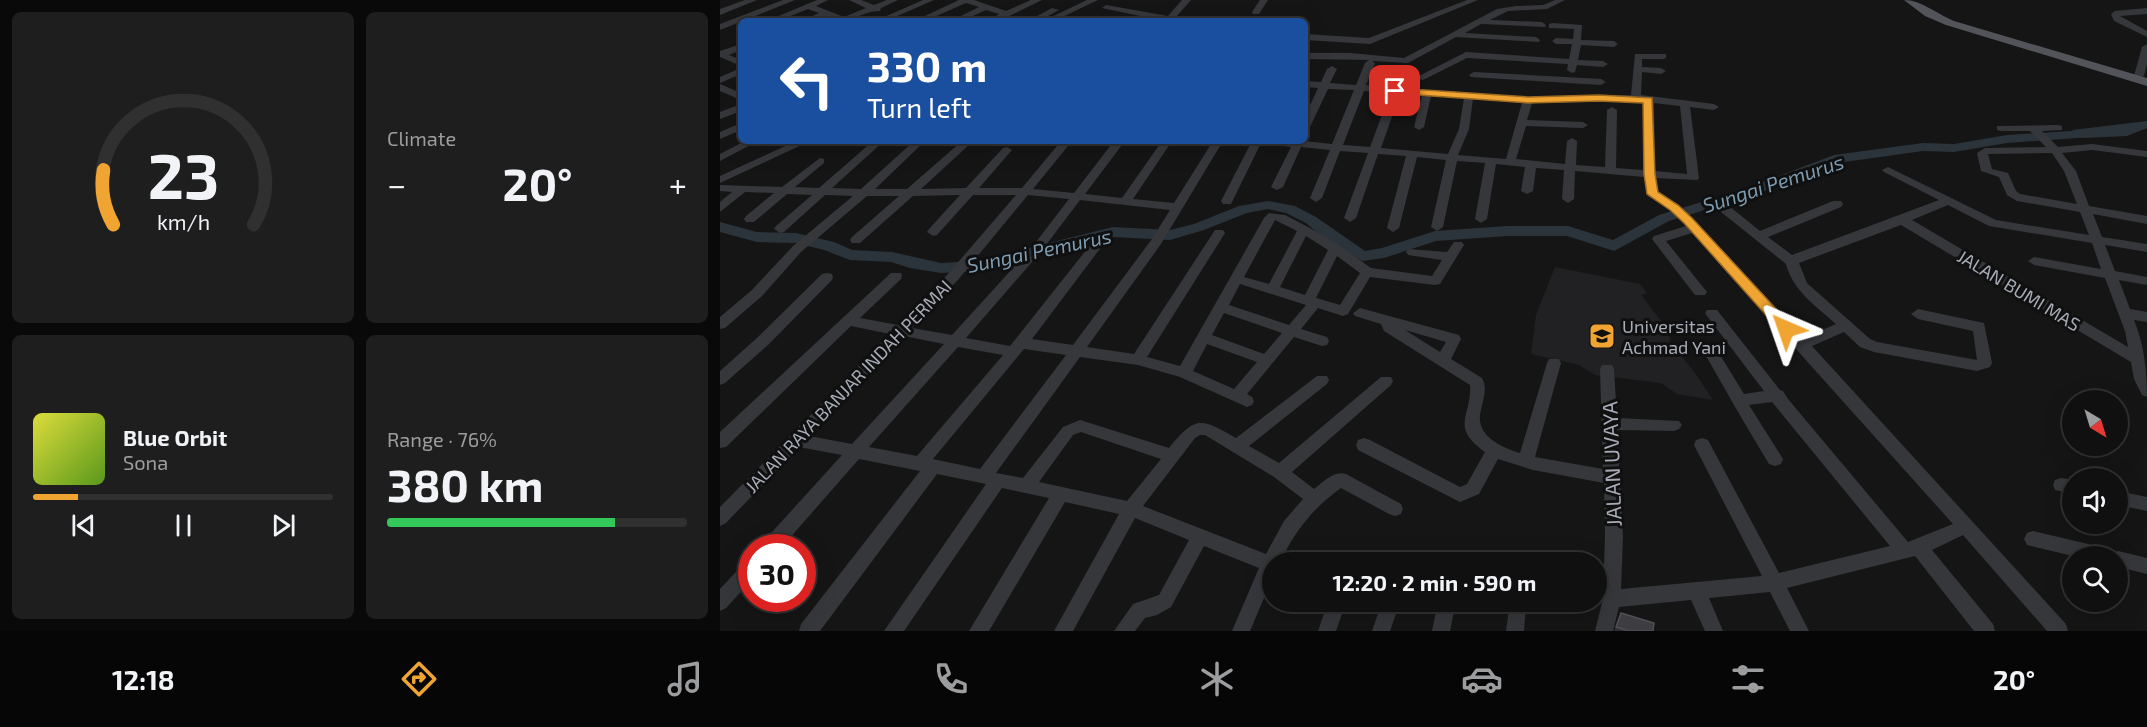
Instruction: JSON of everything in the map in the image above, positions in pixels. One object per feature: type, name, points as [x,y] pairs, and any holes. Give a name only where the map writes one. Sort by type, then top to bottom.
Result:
[{"type":"main road","points":[[1909,0],[1929,14],[1950,23],[2144,79]]},
{"type":"main road","points":[[1916,0],[1933,13],[1950,20],[2144,79]]},
{"type":"street","points":[[720,12],[753,0]]},
{"type":"street","points":[[742,18],[791,0]]},
{"type":"street","points":[[781,18],[824,0]]},
{"type":"street","points":[[856,0],[893,15]]},
{"type":"street","points":[[848,18],[894,0]]},
{"type":"street","points":[[886,18],[930,0]]},
{"type":"street","points":[[925,18],[966,0],[1006,14]]},
{"type":"street","points":[[1038,18],[1076,0]]},
{"type":"street","points":[[1054,18],[1093,0],[1107,6],[1160,18]]},
{"type":"street","points":[[1171,18],[1187,0]]},
{"type":"street","points":[[1256,12],[1264,0]]},
{"type":"street","points":[[1308,37],[1370,41],[1474,0]]},
{"type":"street","points":[[1308,56],[1350,56],[1405,61],[1505,10],[1540,10],[1561,0]]},
{"type":"street","points":[[999,18],[1033,1]]},
{"type":"street","points":[[737,6],[767,18]]},
{"type":"street","points":[[808,6],[838,18]]},
{"type":"street","points":[[962,18],[986,7]]},
{"type":"street","points":[[2147,11],[2115,14],[2117,19],[2147,34]]},
{"type":"street","points":[[814,18],[827,13]]},
{"type":"street","points":[[722,26],[738,20]]},
{"type":"street","points":[[1482,22],[1578,27],[1566,99]]},
{"type":"street","points":[[722,26],[738,32]]},
{"type":"street","points":[[1456,35],[1536,40]]},
{"type":"street","points":[[1556,41],[1614,44]]},
{"type":"street","points":[[2144,79],[2147,47]]},
{"type":"street","points":[[721,54],[738,48]]},
{"type":"street","points":[[721,54],[738,62]]},
{"type":"street","points":[[1643,99],[1636,96],[1639,55],[1663,56]]},
{"type":"street","points":[[1420,78],[1461,56],[1573,61],[1604,59],[1599,98]]},
{"type":"street","points":[[1467,80],[1479,56]]},
{"type":"street","points":[[1316,198],[1370,63]]},
{"type":"street","points":[[1308,121],[1332,69]]},
{"type":"street","points":[[1637,69],[1661,71]]},
{"type":"street","points":[[720,80],[738,72]]},
{"type":"street","points":[[1350,218],[1400,79]]},
{"type":"street","points":[[1442,94],[1467,80],[1601,82]]},
{"type":"street","points":[[1308,84],[1528,100],[1643,99],[1714,107]]},
{"type":"street","points":[[720,87],[738,96]]},
{"type":"street","points":[[720,96],[731,92]]},
{"type":"street","points":[[1419,127],[1427,94]]},
{"type":"street","points":[[1437,227],[1452,157],[1464,129],[1469,96]]},
{"type":"street","points":[[1643,99],[1652,194],[1674,207],[1691,224],[1894,445],[1964,527],[2059,631]]},
{"type":"street","points":[[1510,163],[1528,100]]},
{"type":"street","points":[[1305,144],[1693,178],[1685,104]]},
{"type":"street","points":[[720,116],[738,108]]},
{"type":"street","points":[[1610,172],[1612,110]]},
{"type":"street","points":[[1521,123],[1583,125]]},
{"type":"street","points":[[720,136],[738,127]]},
{"type":"street","points":[[2001,128],[2035,130],[2058,128]]},
{"type":"street","points":[[2035,130],[2067,165],[2125,313],[2145,383]]},
{"type":"street","points":[[1568,199],[1572,141]]},
{"type":"street","points":[[720,158],[747,144]]},
{"type":"street","points":[[720,180],[798,144]]},
{"type":"street","points":[[780,229],[876,144]]},
{"type":"street","points":[[720,324],[757,293],[797,249],[864,193],[917,144]]},
{"type":"street","points":[[856,240],[966,144]]},
{"type":"street","name":"JALAN RAYA BANJAR INDAH PERMAI","points":[[720,518],[952,278],[1064,144]]},
{"type":"street","points":[[1042,242],[1118,144]]},
{"type":"street","points":[[1125,202],[1165,144]]},
{"type":"street","points":[[893,631],[1076,351],[1168,226],[1216,144]]},
{"type":"street","points":[[1227,201],[1256,144]]},
{"type":"street","points":[[1277,187],[1298,144]]},
{"type":"street","points":[[2147,154],[2091,147],[2055,150],[1990,150],[1982,153],[1987,171],[2004,175],[2014,196],[2147,220]]},
{"type":"street","points":[[933,232],[1007,150]]},
{"type":"street","points":[[1393,228],[1412,154]]},
{"type":"street","points":[[750,219],[820,161]]},
{"type":"street","points":[[1481,219],[1491,161]]},
{"type":"street","points":[[1527,191],[1531,164]]},
{"type":"street","points":[[1888,170],[1993,223],[2147,248]]},
{"type":"street","points":[[720,188],[864,193],[1023,191],[1178,207]]},
{"type":"street","points":[[720,208],[742,189]]},
{"type":"street","points":[[1792,262],[1798,257],[1948,201]]},
{"type":"street","points":[[1759,236],[1837,204]]},
{"type":"street","points":[[1725,210],[1792,262],[1795,274],[1802,286],[1865,343],[1874,347],[1977,366],[1984,363],[1979,327],[1918,314]]},
{"type":"street","points":[[1184,373],[1270,218],[1279,217],[1303,230],[1335,248],[1367,272],[1435,281],[1455,251],[1412,252]]},
{"type":"street","name":"JALAN BUMI MAS","points":[[1902,220],[2136,358]]},
{"type":"street","points":[[1691,224],[1658,239],[1700,292]]},
{"type":"street","points":[[1272,291],[1303,230]]},
{"type":"street","points":[[1138,360],[1219,233]]},
{"type":"street","points":[[808,631],[927,465],[1095,247]]},
{"type":"street","points":[[849,321],[955,341],[1076,351],[1138,360],[1184,373],[1242,399],[1266,360],[1292,330],[1311,302],[1335,248]]},
{"type":"street","points":[[782,534],[1028,259]]},
{"type":"street","points":[[2034,261],[2147,281]]},
{"type":"street","points":[[1237,279],[1343,311],[1367,272]]},
{"type":"street","points":[[720,442],[896,276]]},
{"type":"street","points":[[720,379],[763,341],[827,277]]},
{"type":"street","points":[[1221,307],[1322,341]]},
{"type":"street","points":[[1359,313],[1454,339],[1443,361]]},
{"type":"street","points":[[1712,313],[1750,365],[1986,631]]},
{"type":"street","points":[[2125,313],[2147,317]]},
{"type":"street","points":[[1387,321],[1389,327],[1477,382],[1478,391],[1471,418],[1473,428],[1481,442],[1494,451],[1526,461],[1611,477]]},
{"type":"street","points":[[1802,345],[1845,326]]},
{"type":"street","points":[[1204,338],[1266,360]]},
{"type":"street","points":[[1712,354],[1775,459]]},
{"type":"street","points":[[1526,461],[1554,363]]},
{"type":"street","name":"JALAN UVAYA","points":[[1604,631],[1612,599],[1614,536],[1607,369]]},
{"type":"street","points":[[1238,446],[1322,380]]},
{"type":"street","points":[[1280,472],[1386,381]]},
{"type":"street","points":[[1740,400],[1778,395]]},
{"type":"street","points":[[1609,424],[1674,425]]},
{"type":"street","points":[[1027,486],[1068,431],[1074,427],[1080,426],[1172,456]]},
{"type":"street","points":[[1064,631],[1131,509],[1190,433],[1198,429],[1207,429],[1280,472],[1314,498]]},
{"type":"street","points":[[796,440],[991,478],[1131,509],[1262,561]]},
{"type":"street","points":[[1364,445],[1460,495],[1473,489],[1494,451]]},
{"type":"street","points":[[1702,445],[1800,631]]},
{"type":"street","points":[[1277,552],[1298,515],[1314,498],[1340,479],[1395,509]]},
{"type":"street","points":[[979,631],[1061,494]]},
{"type":"street","points":[[2128,500],[2147,504]]},
{"type":"street","points":[[1612,599],[1775,584],[1912,549],[1964,527]]},
{"type":"street","points":[[1123,631],[1140,610],[1157,606],[1165,601],[1200,537]]},
{"type":"street","points":[[2033,539],[2063,546]]},
{"type":"street","points":[[2128,562],[2147,566]]},
{"type":"street","points":[[720,602],[738,582]]},
{"type":"street","points":[[1241,631],[1262,582]]},
{"type":"street","points":[[1697,592],[1714,631]]},
{"type":"street","points":[[1327,631],[1334,612]]},
{"type":"street","points":[[1381,631],[1388,612]]},
{"type":"street","points":[[1441,631],[1445,612]]},
{"type":"street","points":[[1515,631],[1517,612]]},
{"type":"shaded area","points":[[2147,121],[2147,128],[2127,136],[2083,138],[2072,130]]},
{"type":"shaded area","name":"Universitas Achmad Yani","points":[[1555,267],[1640,284],[1647,293],[1641,295],[1669,331],[1670,342],[1713,400],[1677,394],[1661,383],[1595,375],[1579,365],[1531,354],[1536,315]]},
{"type":"building","points":[[1621,613],[1654,623],[1653,631],[1629,631],[1616,627]]},
{"type":"waterway","name":"Sungai Pemurus","points":[[720,227],[757,237],[796,238],[829,246],[850,255],[892,257],[910,263],[941,268],[976,266],[1113,232],[1170,235],[1199,227],[1244,209],[1268,205],[1290,209],[1311,220],[1362,256],[1384,253],[1435,236],[1507,231],[1568,231],[1614,246],[1664,218],[1752,191],[1834,159],[1923,147],[1954,148],[2007,139],[2101,133]]},
{"type":"place","name":"Universitas Achmad Yani","points":[[1602,336]]},
{"type":"route","points":[[1395,91],[1528,100],[1638,98],[1648,100],[1649,174],[1652,194],[1674,207],[1688,220],[1786,329]]}]
